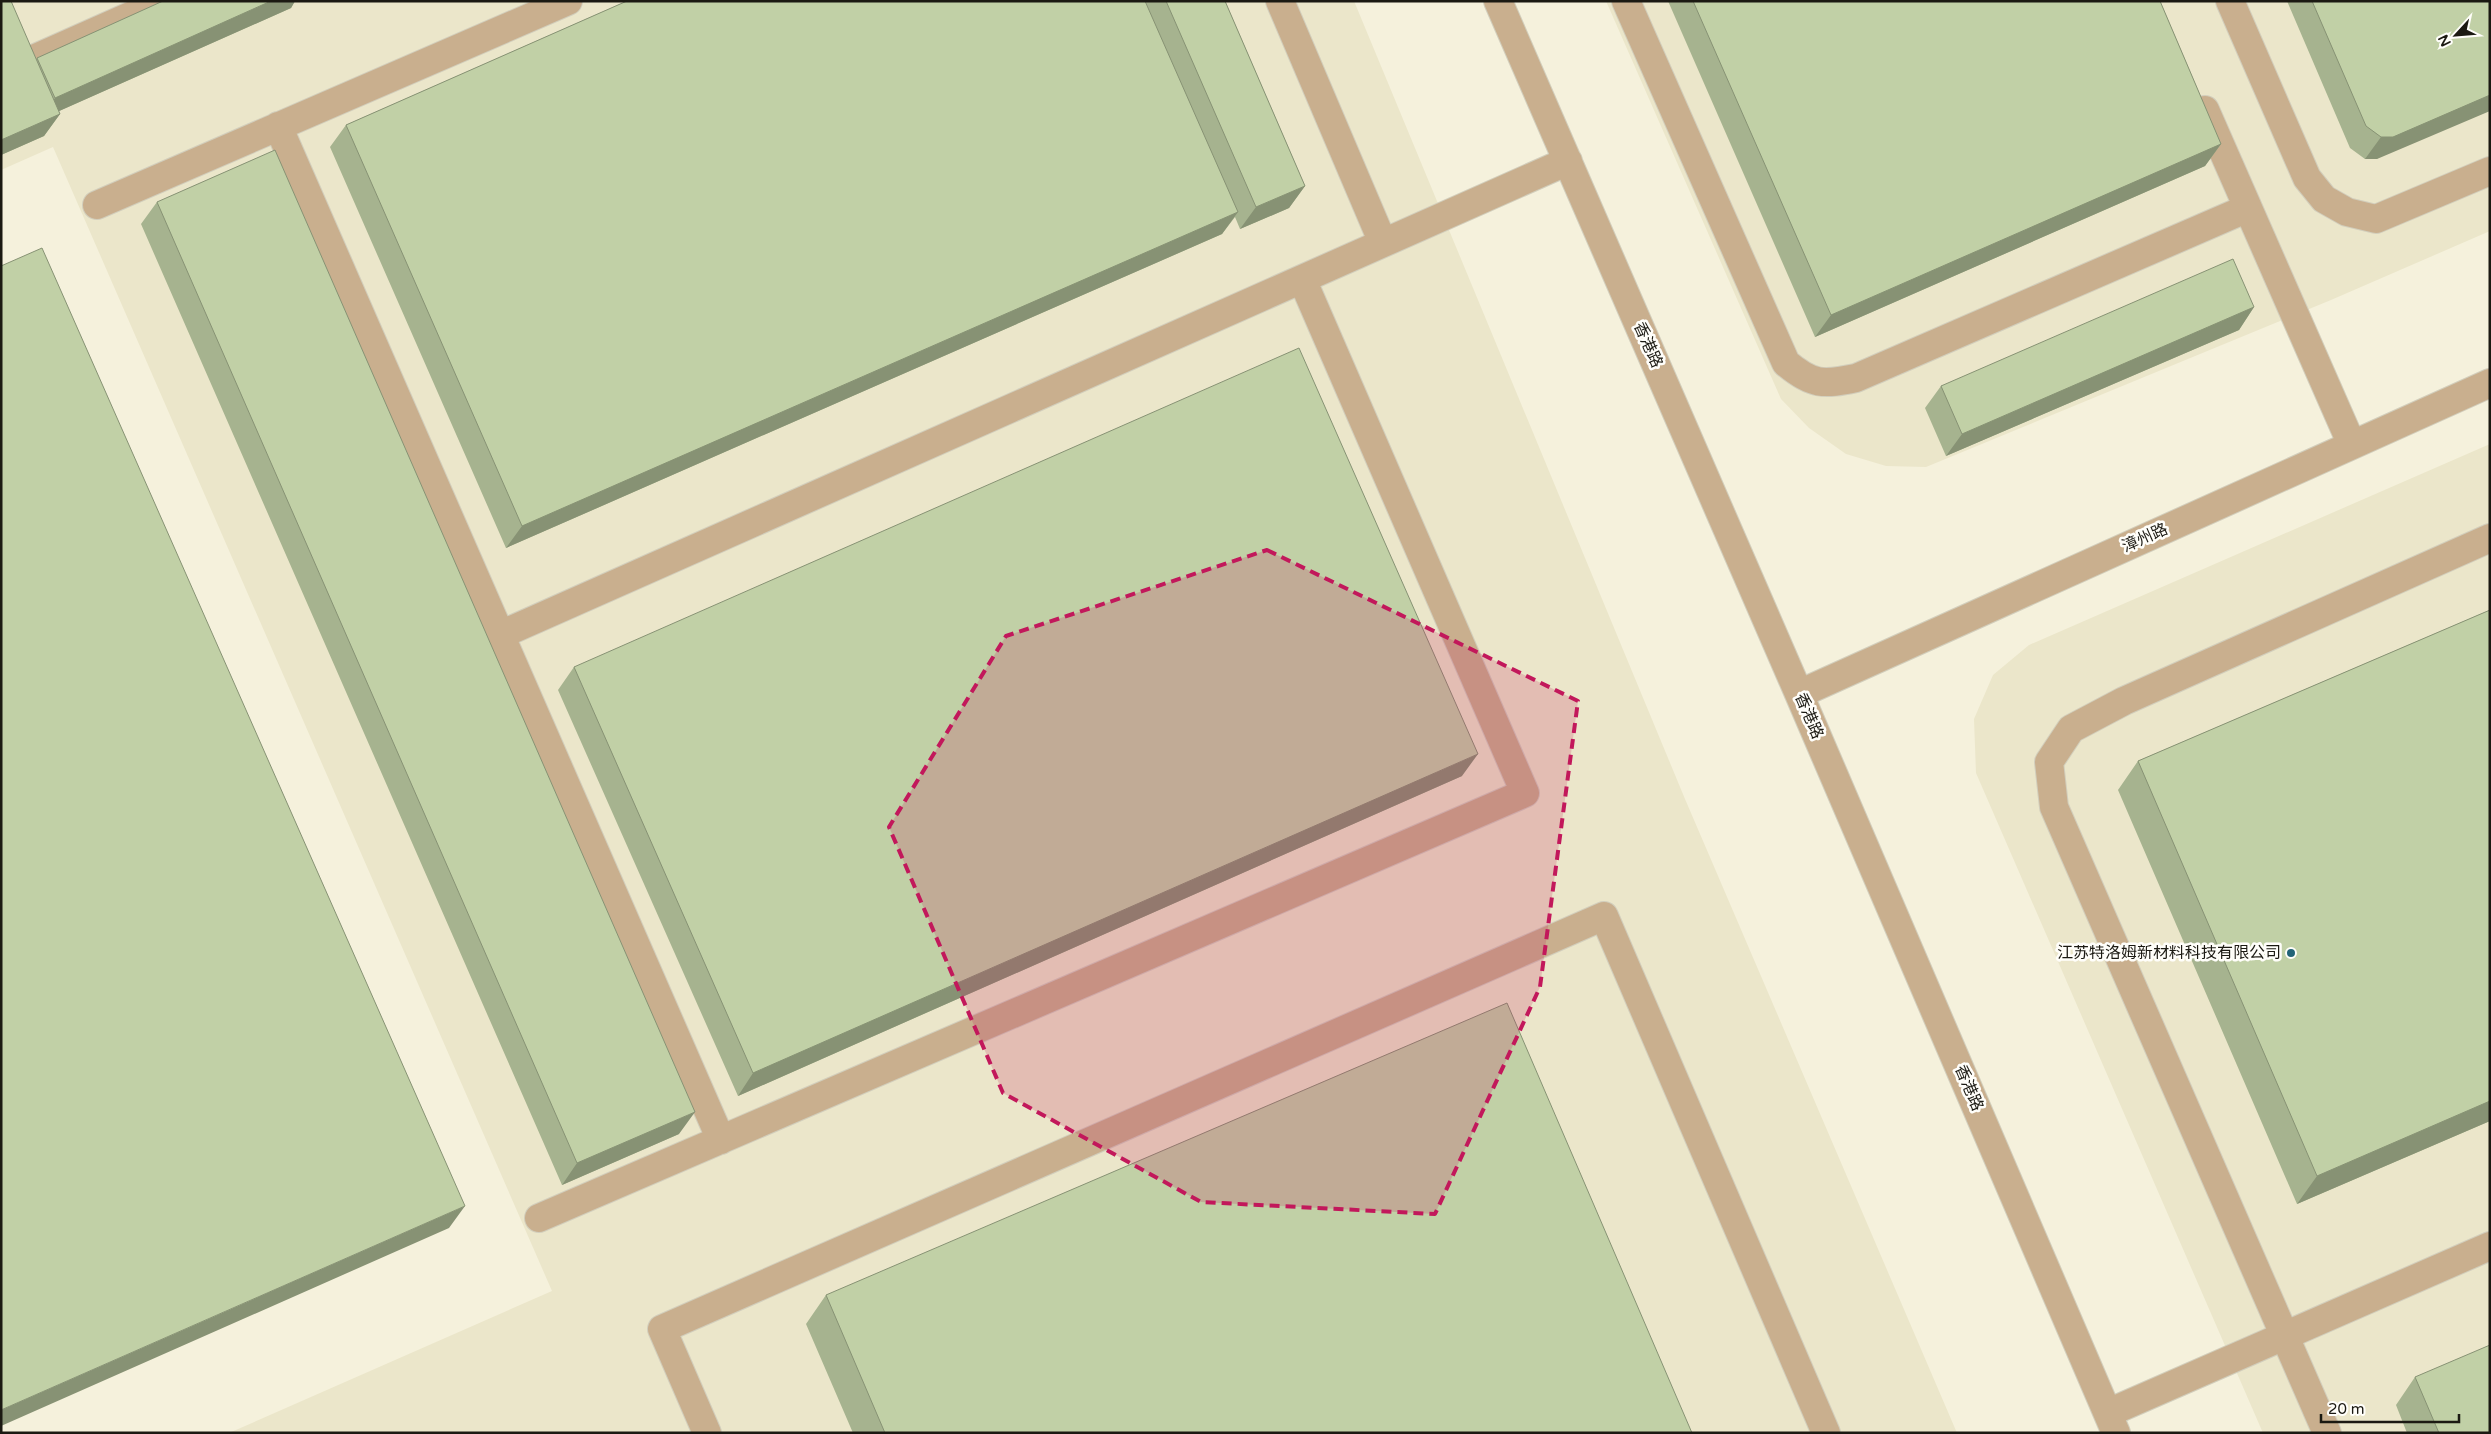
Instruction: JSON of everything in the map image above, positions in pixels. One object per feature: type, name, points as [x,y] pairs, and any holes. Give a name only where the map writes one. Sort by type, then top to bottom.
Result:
[{"type":"street","points":[[29,61],[164,1]]},
{"type":"street","points":[[97,205],[568,1]]},
{"type":"street","points":[[1280,1],[1383,243]]},
{"type":"street","name":"香港路","points":[[1498,1],[1799,694],[2112,1423]]},
{"type":"street","points":[[1626,1],[1786,363],[1803,378],[1830,384],[1856,378],[2248,208]]},
{"type":"street","points":[[2230,1],[2307,178],[2324,200],[2347,212],[2376,219],[2490,171]]},
{"type":"street","points":[[2197,91],[2352,445]]},
{"type":"street","points":[[278,126],[721,1140]]},
{"type":"street","points":[[500,635],[1568,161]]},
{"type":"street","points":[[539,1218],[1525,793],[1302,279]]},
{"type":"street","name":"漳州路","points":[[1799,694],[2490,383]]},
{"type":"street","points":[[2327,1433],[2054,807],[2050,762],[2071,729],[2124,701],[2490,538]]},
{"type":"street","points":[[707,1433],[662,1329],[1604,916],[1826,1433]]},
{"type":"street","points":[[2112,1423],[2285,1336],[2490,1246]]},
{"type":"highlighted area","points":[[1267,550],[1578,701],[1540,987],[1435,1214],[1201,1202],[1003,1093],[889,827],[1006,636]]},
{"type":"shaded area","points":[[1,1],[1354,1],[1685,799],[1957,1433],[229,1433],[552,1291],[53,147],[1,170]]},
{"type":"shaded area","points":[[1606,1],[2490,1],[2490,231],[2331,300],[1926,467],[1886,466],[1846,454],[1809,428],[1781,399]]},
{"type":"shaded area","points":[[2490,444],[2490,1433],[2263,1433],[1976,773],[1974,719],[1993,675],[2029,645]]},
{"type":"building","points":[[1,1],[11,1],[60,114],[1,140]]},
{"type":"building","points":[[163,1],[271,1],[55,98],[37,58]]},
{"type":"building","points":[[627,1],[1145,1],[1238,212],[522,526],[346,125]]},
{"type":"building","points":[[1166,1],[1225,1],[1305,186],[1256,207]]},
{"type":"building","points":[[1693,1],[2160,1],[2221,144],[1831,315]]},
{"type":"building","points":[[2312,1],[2490,1],[2490,95],[2393,137],[2381,137],[2366,126]]},
{"type":"building","points":[[275,150],[695,1112],[577,1163],[157,202]]},
{"type":"building","points":[[42,248],[465,1206],[1,1410],[1,266]]},
{"type":"building","points":[[2233,259],[2254,307],[1962,434],[1941,386]]},
{"type":"building","points":[[1299,348],[1478,754],[753,1073],[574,667]]},
{"type":"building","points":[[2490,610],[2490,1101],[2317,1176],[2138,761]]},
{"type":"building","points":[[1507,1003],[1692,1433],[885,1433],[826,1295]]},
{"type":"building","points":[[2490,1345],[2490,1433],[2439,1433],[2415,1377]]},
{"type":"place","name":"江苏特洛姆新材料科技有限公司","points":[[2291,953]]}]
